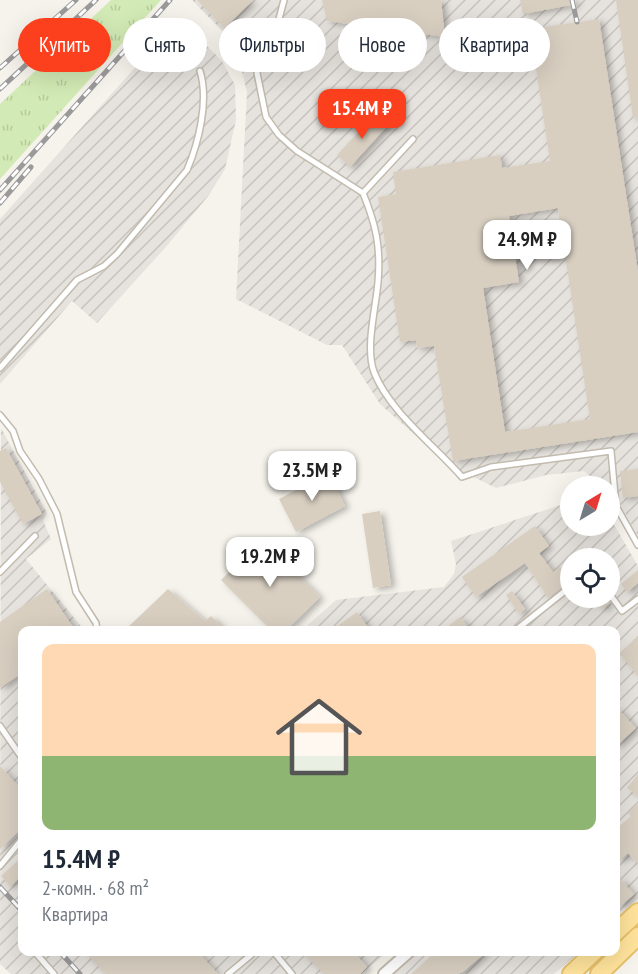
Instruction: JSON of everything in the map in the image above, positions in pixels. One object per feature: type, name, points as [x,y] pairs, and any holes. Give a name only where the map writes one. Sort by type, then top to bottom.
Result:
[{"type":"main road","points":[[620,928],[638,912]]},
{"type":"main road","points":[[620,954],[638,936]]},
{"type":"main road","points":[[571,974],[590,956]]},
{"type":"main road","points":[[599,974],[617,956]]},
{"type":"street","points":[[384,974],[404,956]]},
{"type":"lane","points":[[284,0],[279,19],[260,54],[256,73],[266,117],[279,135],[297,151],[363,193],[377,228],[378,280],[371,339],[374,372],[396,407],[462,477],[490,467],[611,451],[616,506],[638,545]]},
{"type":"lane","points":[[0,368],[77,280],[104,266],[117,254],[187,170],[194,155],[205,87],[200,72]]},
{"type":"lane","points":[[363,193],[413,138]]},
{"type":"lane","points":[[0,415],[13,431],[20,451],[39,479],[57,514],[76,592],[96,626]]},
{"type":"lane","points":[[0,572],[35,536]]},
{"type":"lane","points":[[521,626],[560,595]]},
{"type":"lane","points":[[620,607],[622,610],[638,599]]},
{"type":"lane","points":[[0,726],[18,752]]},
{"type":"lane","points":[[0,866],[18,844]]},
{"type":"lane","points":[[38,956],[54,974]]},
{"type":"lane","points":[[228,974],[250,956]]},
{"type":"lane","points":[[277,956],[292,974]]},
{"type":"shaded area","points":[[192,0],[638,0],[638,536],[620,504],[620,476],[590,476],[584,471],[546,475],[496,488],[449,465],[380,404],[342,345],[327,345],[236,299],[247,92],[242,72],[326,72],[326,18],[219,18],[219,28]]},
{"type":"shaded area","points":[[207,46],[219,58],[219,72],[228,72],[235,85],[236,120],[225,169],[209,195],[97,323],[72,301],[0,384],[0,219],[131,72],[207,72]]},
{"type":"shaded area","points":[[1,428],[47,513],[43,520],[51,539],[26,559],[81,626],[18,626],[18,956],[383,956],[361,974],[11,974],[0,964]]},
{"type":"shaded area","points":[[560,505],[560,536],[620,535],[638,566],[638,899],[620,915],[620,626],[307,626],[336,600],[444,587],[454,574],[456,564],[451,541]]},
{"type":"shaded area","points":[[415,956],[574,956],[554,974],[395,974]]},
{"type":"green space","points":[[111,0],[161,0],[145,18],[123,18],[123,42],[111,56],[111,18],[92,18]]},
{"type":"green space","points":[[34,72],[96,72],[0,179],[0,104]]},
{"type":"building","points":[[197,0],[253,0],[234,18],[219,18],[219,23]]},
{"type":"building","points":[[322,0],[441,0],[443,18],[439,18],[439,36],[427,35],[427,18],[338,18],[338,22],[327,21]]},
{"type":"building","points":[[520,0],[575,0],[576,4],[523,14]]},
{"type":"building","points":[[616,0],[638,0],[638,117],[633,118]]},
{"type":"building","points":[[599,19],[638,272],[638,432],[453,461],[434,346],[417,348],[416,340],[400,342],[378,197],[396,194],[393,172],[500,155],[502,168],[550,161],[537,72],[550,72],[550,26]],"holes":[[[558,208],[590,419],[505,432],[483,288],[519,282],[509,216]]]},
{"type":"building","points":[[375,114],[388,125],[350,167],[337,155]]},
{"type":"building","points":[[6,448],[42,514],[23,524],[0,482],[0,451]]},
{"type":"building","points":[[638,469],[638,496],[623,498],[620,471]]},
{"type":"building","points":[[329,473],[345,506],[296,532],[279,499]]},
{"type":"building","points":[[380,511],[391,585],[373,588],[362,514]]},
{"type":"building","points":[[535,526],[549,546],[539,553],[553,572],[560,567],[560,589],[548,598],[525,563],[476,597],[462,577]]},
{"type":"building","points":[[262,540],[320,597],[290,626],[267,626],[221,580]]},
{"type":"building","points":[[638,570],[638,583],[627,592],[621,584]]},
{"type":"building","points":[[47,589],[72,626],[18,626],[18,676],[0,688],[0,622]]},
{"type":"building","points":[[168,589],[205,621],[211,616],[221,626],[129,626]]},
{"type":"building","points":[[512,591],[525,609],[519,614],[506,595]]},
{"type":"building","points":[[357,612],[367,626],[338,626]]},
{"type":"building","points":[[460,617],[467,626],[448,626]]},
{"type":"building","points":[[638,637],[638,676],[620,654]]},
{"type":"building","points":[[620,711],[636,728],[620,742]]},
{"type":"building","points":[[0,766],[18,786],[18,832],[0,849]]},
{"type":"building","points":[[638,774],[638,796],[627,788]]},
{"type":"building","points":[[638,804],[638,864],[628,853],[620,860],[620,826],[631,816],[628,813]]},
{"type":"building","points":[[18,861],[18,879],[10,886],[1,876]]},
{"type":"building","points":[[620,879],[634,894],[620,906]]},
{"type":"building","points":[[89,956],[202,956],[218,974],[105,974]]},
{"type":"building","points":[[306,956],[357,956],[367,967],[360,974],[324,974]]},
{"type":"building","points":[[431,956],[481,956],[463,972],[457,974],[411,974]]},
{"type":"railway","points":[[0,68],[76,0]]},
{"type":"railway","points":[[0,89],[96,0]]},
{"type":"railway","points":[[0,190],[170,0]]},
{"type":"railway","points":[[572,0],[577,22]]},
{"type":"railway","points":[[0,203],[31,167]]},
{"type":"railway","points":[[0,887],[18,907]]},
{"type":"railway","points":[[64,956],[80,974]]}]
